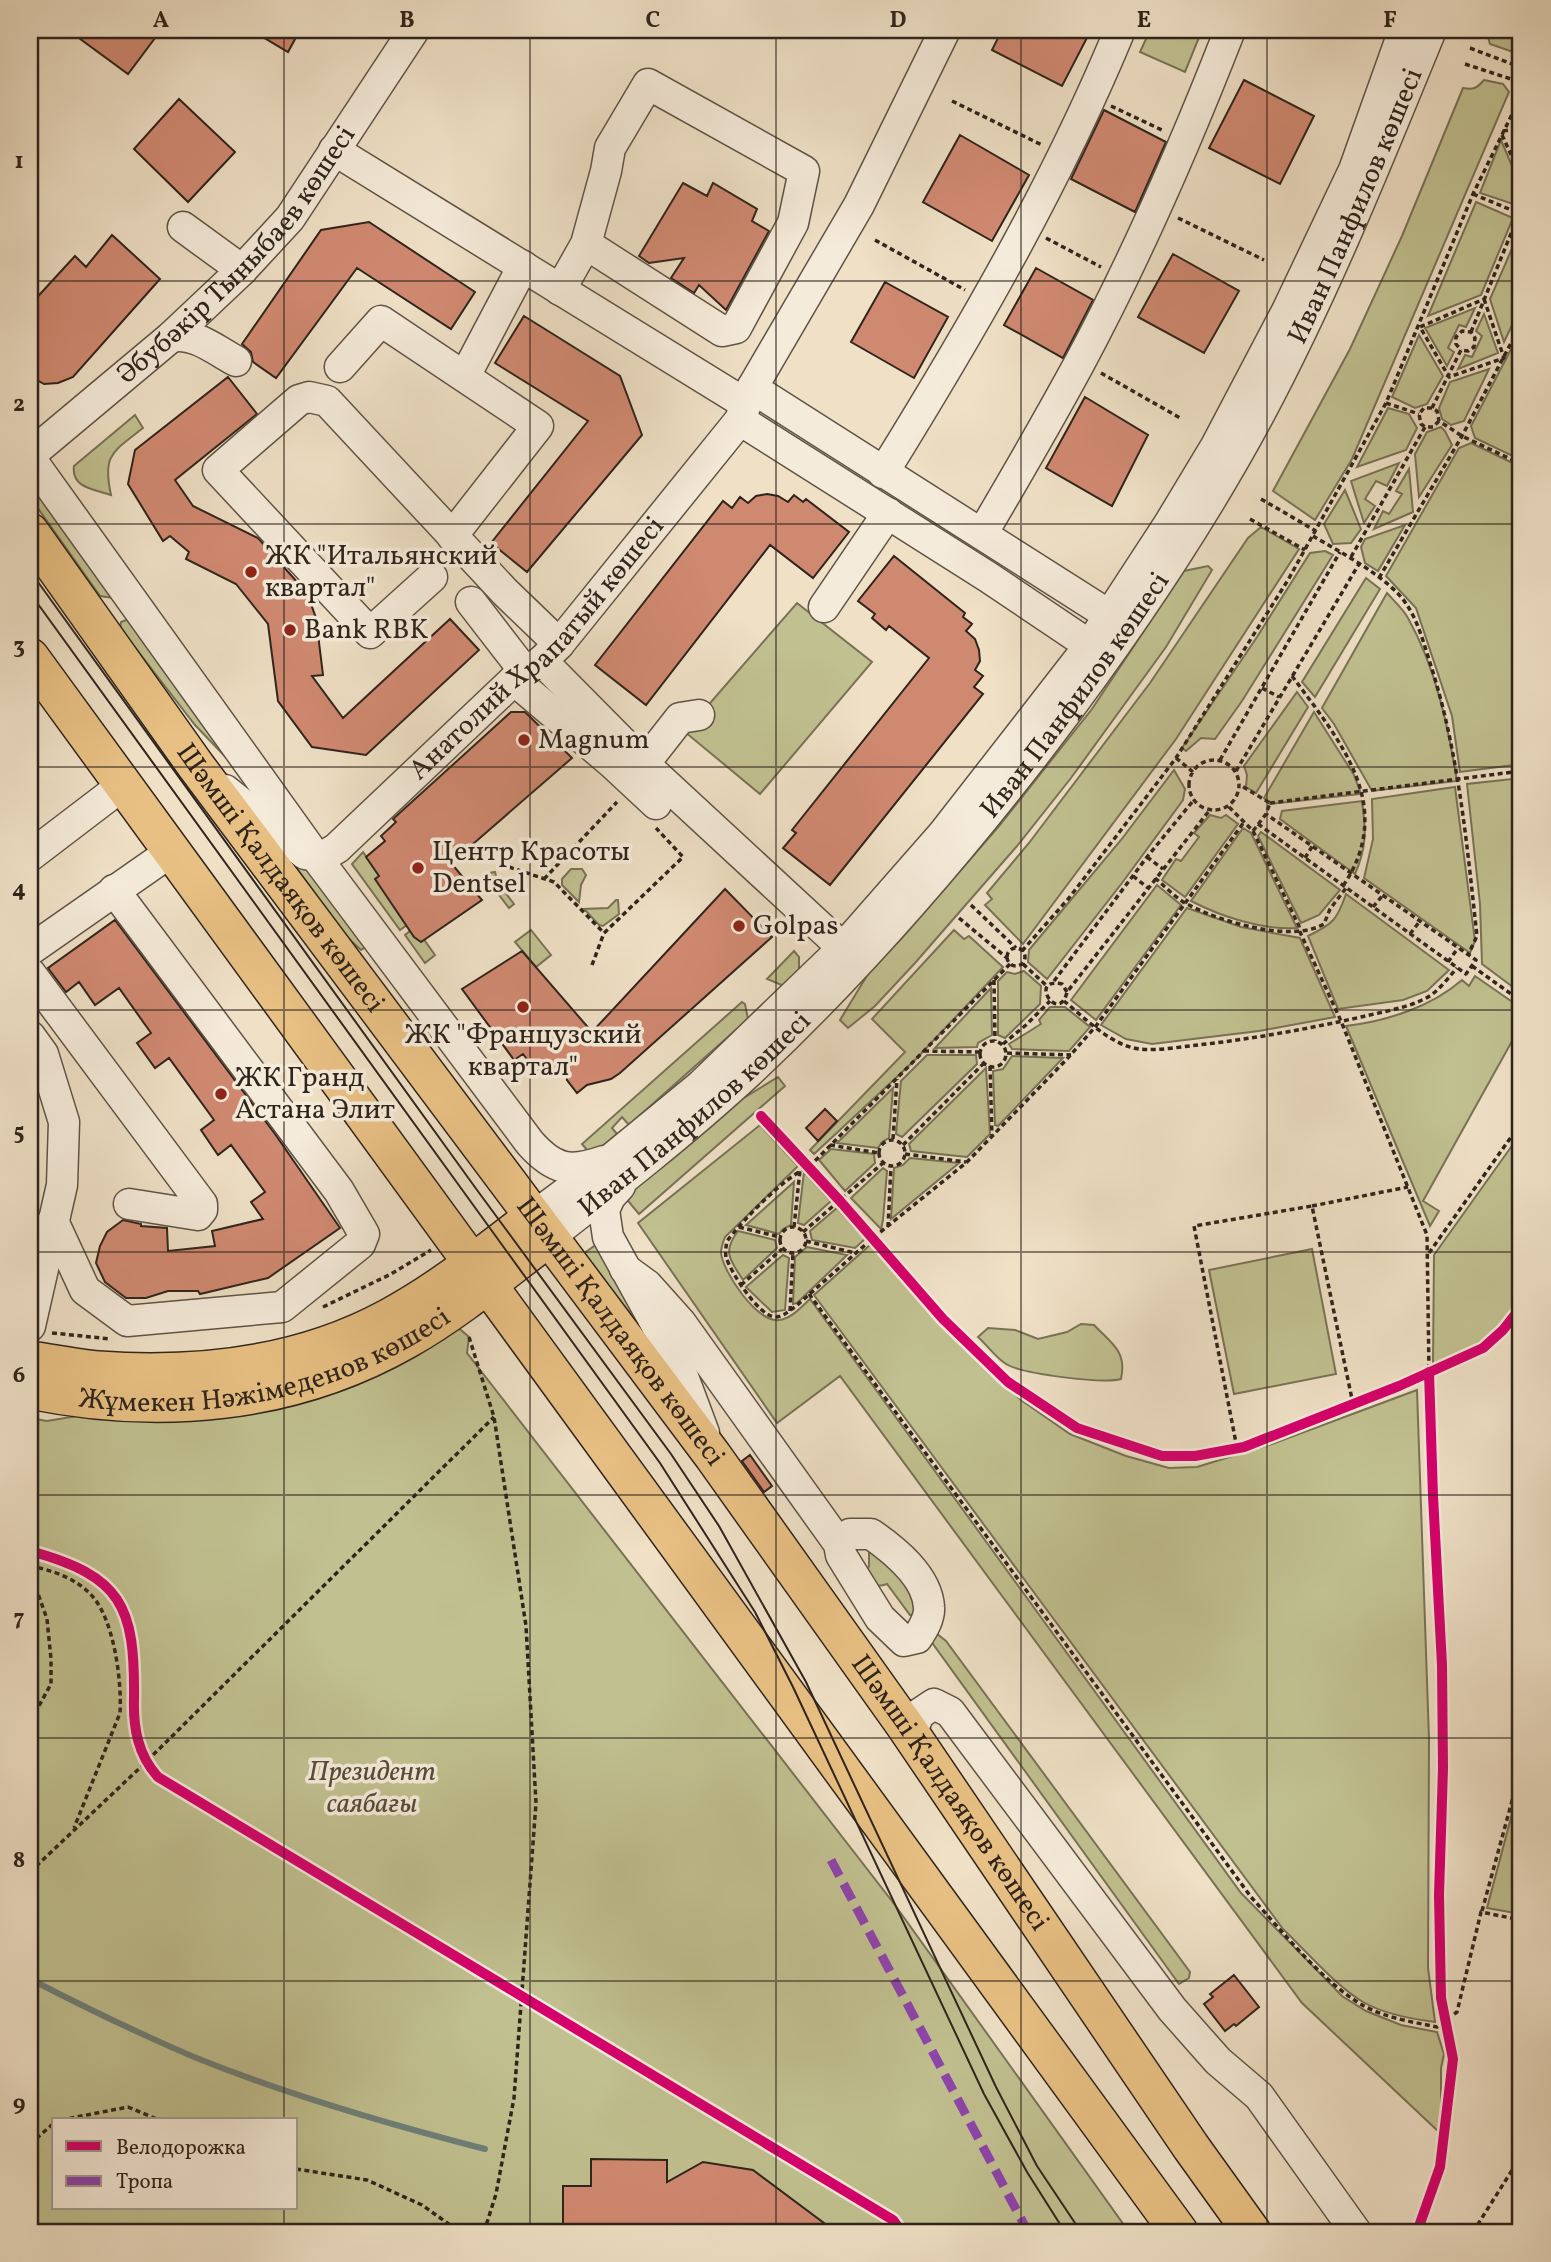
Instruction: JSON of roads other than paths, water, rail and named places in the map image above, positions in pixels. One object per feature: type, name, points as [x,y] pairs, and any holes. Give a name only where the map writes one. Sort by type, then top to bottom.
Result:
[{"type":"main road","name":"Шәмші Қалдаяқов көшесі","points":[[30,532],[196,766],[713,1456],[906,1727],[1191,2147],[1252,2232]]},
{"type":"main road","points":[[30,657],[1179,2232]]},
{"type":"main road","points":[[480,1273],[540,1228]]},
{"type":"main road","name":"Жұмекен Нәжімеденов көшесі","points":[[30,1360],[97,1370],[159,1372],[228,1369],[280,1359],[339,1340],[388,1318],[436,1289],[480,1273]]},
{"type":"main road","name":"Жұмекен Нәжімеденов көшесі","points":[[30,1390],[106,1403],[166,1405],[211,1402],[263,1393],[320,1378],[368,1359],[433,1324],[480,1273]]},
{"type":"street","name":"Әбубәкір Тыныбаев көшесі","points":[[30,457],[171,337],[242,270],[290,218],[414,30]]},
{"type":"street","name":"Анатолий Храпатый көшесі","points":[[316,857],[324,856],[337,848],[535,664],[746,404],[859,205],[945,30]]},
{"type":"street","points":[[883,473],[958,352],[1026,228],[1091,97],[1120,30]]},
{"type":"street","points":[[982,534],[1081,361],[1155,207],[1230,30]]},
{"type":"street","name":"Иван Панфилов көшесі","points":[[1119,621],[1169,524],[1209,457],[1287,311],[1354,170],[1404,30]]},
{"type":"street","name":"Иван Панфилов көшесі","points":[[540,1228],[619,1168],[664,1116],[726,1062],[845,950],[1099,651],[1119,621],[1198,522],[1260,412],[1354,218],[1431,30]]},
{"type":"street","points":[[560,290],[586,244],[610,148],[648,84],[804,171],[793,223],[736,328],[722,331],[586,244]]},
{"type":"street","points":[[334,150],[746,404],[883,473],[1119,621]]},
{"type":"street","points":[[183,227],[242,270]]},
{"type":"street","points":[[464,376],[523,266]]},
{"type":"street","points":[[340,367],[381,321],[538,426],[452,536]]},
{"type":"street","points":[[171,337],[181,334],[192,338],[236,361]]},
{"type":"street","points":[[432,577],[370,633],[218,471],[299,400],[309,397],[327,401],[505,592],[535,664],[612,763],[800,936],[845,950]]},
{"type":"street","points":[[746,404],[888,513],[1099,651]]},
{"type":"street","points":[[30,457],[316,857],[542,1156],[550,1163],[573,1168],[619,1168],[604,1210],[608,1237],[679,1366],[713,1456]]},
{"type":"street","points":[[824,607],[888,513]]},
{"type":"street","points":[[471,602],[845,950]]},
{"type":"street","points":[[644,764],[680,718],[699,715]]},
{"type":"street","points":[[196,766],[305,854],[316,857]]},
{"type":"street","points":[[30,856],[123,785]]},
{"type":"street","points":[[30,950],[172,850]]},
{"type":"street","points":[[53,1221],[85,1290],[127,1321],[282,1307],[360,1244],[364,1234],[339,1191],[114,890]]},
{"type":"street","points":[[30,973],[202,1203],[202,1210],[198,1215],[129,1204]]},
{"type":"street","points":[[30,1035],[43,1054],[64,1122],[62,1185],[30,1326]]},
{"type":"street","points":[[625,1269],[647,1285],[681,1323],[839,1544]]},
{"type":"street","points":[[906,1727],[915,1724],[919,1714],[934,1704],[950,1712],[1172,2009],[1218,2061],[1259,2096],[1356,2232]]},
{"type":"waterway","points":[[30,1979],[132,2029],[229,2071],[338,2108],[485,2149]]},
{"type":"tram line","points":[[30,571],[671,1454],[719,1526],[806,1682],[996,2087],[1037,2166],[1081,2232]]},
{"type":"tram line","points":[[30,593],[660,1463],[755,1612],[793,1687],[984,2094],[1027,2172],[1065,2232]]},
{"type":"place","name":"ЖК \"Итальянский квартал\"","points":[[251,572]]},
{"type":"place","name":"Bank RBK","points":[[290,630]]},
{"type":"place","name":"Magnum","points":[[524,740]]},
{"type":"place","name":"Центр Красоты Dentsel","points":[[418,868]]},
{"type":"place","name":"Golpas","points":[[739,926]]},
{"type":"place","name":"ЖК \"Французский квартал\"","points":[[523,1007]]},
{"type":"place","name":"ЖК Гранд Астана Элит","points":[[221,1094]]},
{"type":"park label","name":"Президент саябағы","points":[[372,1788]]}]
